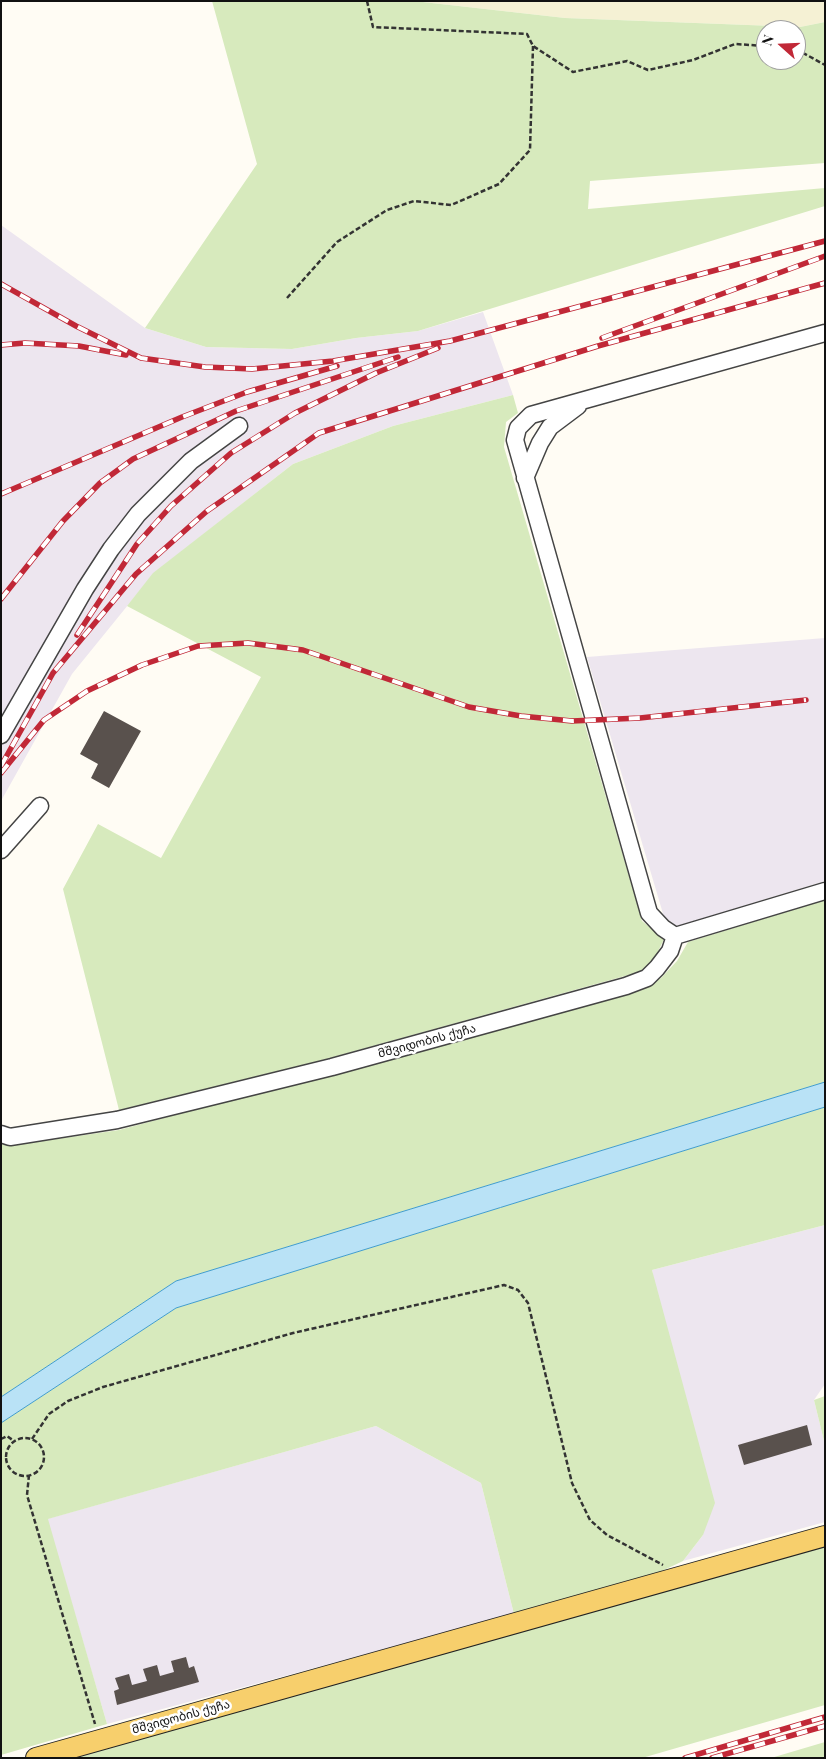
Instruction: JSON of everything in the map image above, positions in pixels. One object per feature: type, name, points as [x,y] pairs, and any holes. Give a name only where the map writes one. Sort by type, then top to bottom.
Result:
[{"type":"main road","name":"მშვიდობის ქუჩა","points":[[36,1758],[825,1536]]},
{"type":"street","points":[[825,334],[531,415],[518,428],[515,440],[649,913],[663,928],[674,936],[825,891]]},
{"type":"street","points":[[526,478],[540,443],[550,427],[591,398]]},
{"type":"street","points":[[1,736],[85,589],[111,549],[138,514],[191,461],[240,426]]},
{"type":"street","points":[[1,850],[40,806]]},
{"type":"street","name":"მშვიდობის ქუჩა","points":[[1,1134],[10,1136],[117,1120],[332,1067],[626,986],[647,978],[657,968],[670,951],[674,936]]},
{"type":"path","points":[[287,298],[337,242],[387,210],[414,201],[450,205],[499,184],[530,150],[533,46],[527,34],[373,27],[367,1]]},
{"type":"path","points":[[533,46],[573,72],[627,61],[648,70],[693,60],[735,44],[756,45]]},
{"type":"path","points":[[806,55],[825,65]]},
{"type":"path","points":[[32,1439],[49,1414],[68,1401],[103,1387],[293,1333],[504,1285],[518,1290],[528,1304],[572,1483],[590,1520],[631,1549],[685,1576]]},
{"type":"path","points":[[1,1439],[7,1436],[14,1441]]},
{"type":"path","points":[[20,1438],[32,1439],[41,1447],[43,1458],[39,1469],[28,1476],[16,1474],[7,1464],[6,1451],[14,1441],[20,1438]]},
{"type":"path","points":[[28,1476],[27,1495],[100,1740]]},
{"type":"shaded area","points":[[414,1],[825,1],[825,22],[806,26],[806,20],[756,20],[756,25],[565,18]]},
{"type":"shaded area","points":[[1,225],[145,328],[206,347],[292,349],[356,338],[418,331],[483,312],[513,395],[393,426],[293,464],[154,573],[72,674],[1,801]]},
{"type":"shaded area","points":[[825,638],[825,881],[677,926],[664,917],[587,657]]},
{"type":"shaded area","points":[[825,1225],[825,1384],[814,1400],[825,1445],[825,1522],[683,1561],[703,1535],[652,1270]]},
{"type":"shaded area","points":[[376,1426],[481,1483],[514,1614],[107,1724],[47,1519]]},
{"type":"green space","points":[[212,1],[414,1],[565,18],[756,25],[756,70],[806,70],[806,26],[825,22],[825,163],[590,181],[588,209],[825,188],[825,206],[418,331],[356,338],[292,349],[206,347],[145,328],[257,164]]},
{"type":"green space","points":[[513,395],[518,413],[506,422],[504,447],[642,921],[664,939],[653,962],[643,971],[326,1059],[119,1110],[63,889],[98,824],[161,858],[261,677],[127,606],[153,573],[293,464],[393,426]]},
{"type":"green space","points":[[825,900],[825,1082],[176,1281],[1,1397],[1,1144],[9,1146],[119,1130],[642,990],[661,978],[677,961],[688,942]]},
{"type":"green space","points":[[825,1107],[825,1225],[652,1270],[715,1503],[703,1535],[683,1561],[645,1579],[514,1614],[481,1483],[376,1426],[48,1519],[107,1724],[1,1755],[1,1423],[176,1308]]},
{"type":"green space","points":[[825,1396],[825,1445],[814,1400]]},
{"type":"green space","points":[[825,1542],[825,1705],[642,1758],[75,1758]]},
{"type":"green space","points":[[825,1742],[825,1758],[771,1758]]},
{"type":"water","points":[[825,1082],[825,1107],[176,1308],[1,1423],[1,1397],[176,1281]]},
{"type":"building","points":[[104,711],[141,731],[109,788],[91,778],[98,764],[80,754]]},
{"type":"building","points":[[807,1425],[812,1445],[744,1465],[738,1445]]},
{"type":"building","points":[[186,1657],[189,1668],[194,1666],[199,1682],[117,1705],[114,1691],[119,1689],[115,1678],[129,1674],[132,1685],[147,1681],[143,1669],[157,1665],[160,1676],[174,1672],[171,1661]]},
{"type":"railway","points":[[1,284],[76,326],[141,358],[205,367],[252,369],[333,361],[450,341],[825,241]]},
{"type":"railway","points":[[602,338],[825,256]]},
{"type":"railway","points":[[1,766],[53,673],[136,574],[207,511],[319,433],[598,346],[825,283]]},
{"type":"railway","points":[[1,345],[25,343],[79,346],[126,355]]},
{"type":"railway","points":[[77,635],[137,544],[171,506],[231,453],[295,413],[376,373],[438,348]]},
{"type":"railway","points":[[1,599],[63,521],[100,483],[133,459],[236,411],[398,357]]},
{"type":"railway","points":[[1,494],[182,417],[247,392],[337,366]]},
{"type":"railway","points":[[1,773],[44,720],[87,691],[142,665],[198,646],[248,643],[303,650],[469,707],[521,716],[572,721],[640,718],[806,700]]},
{"type":"railway","points":[[685,1758],[825,1717]]},
{"type":"railway","points":[[712,1758],[825,1726]]}]
